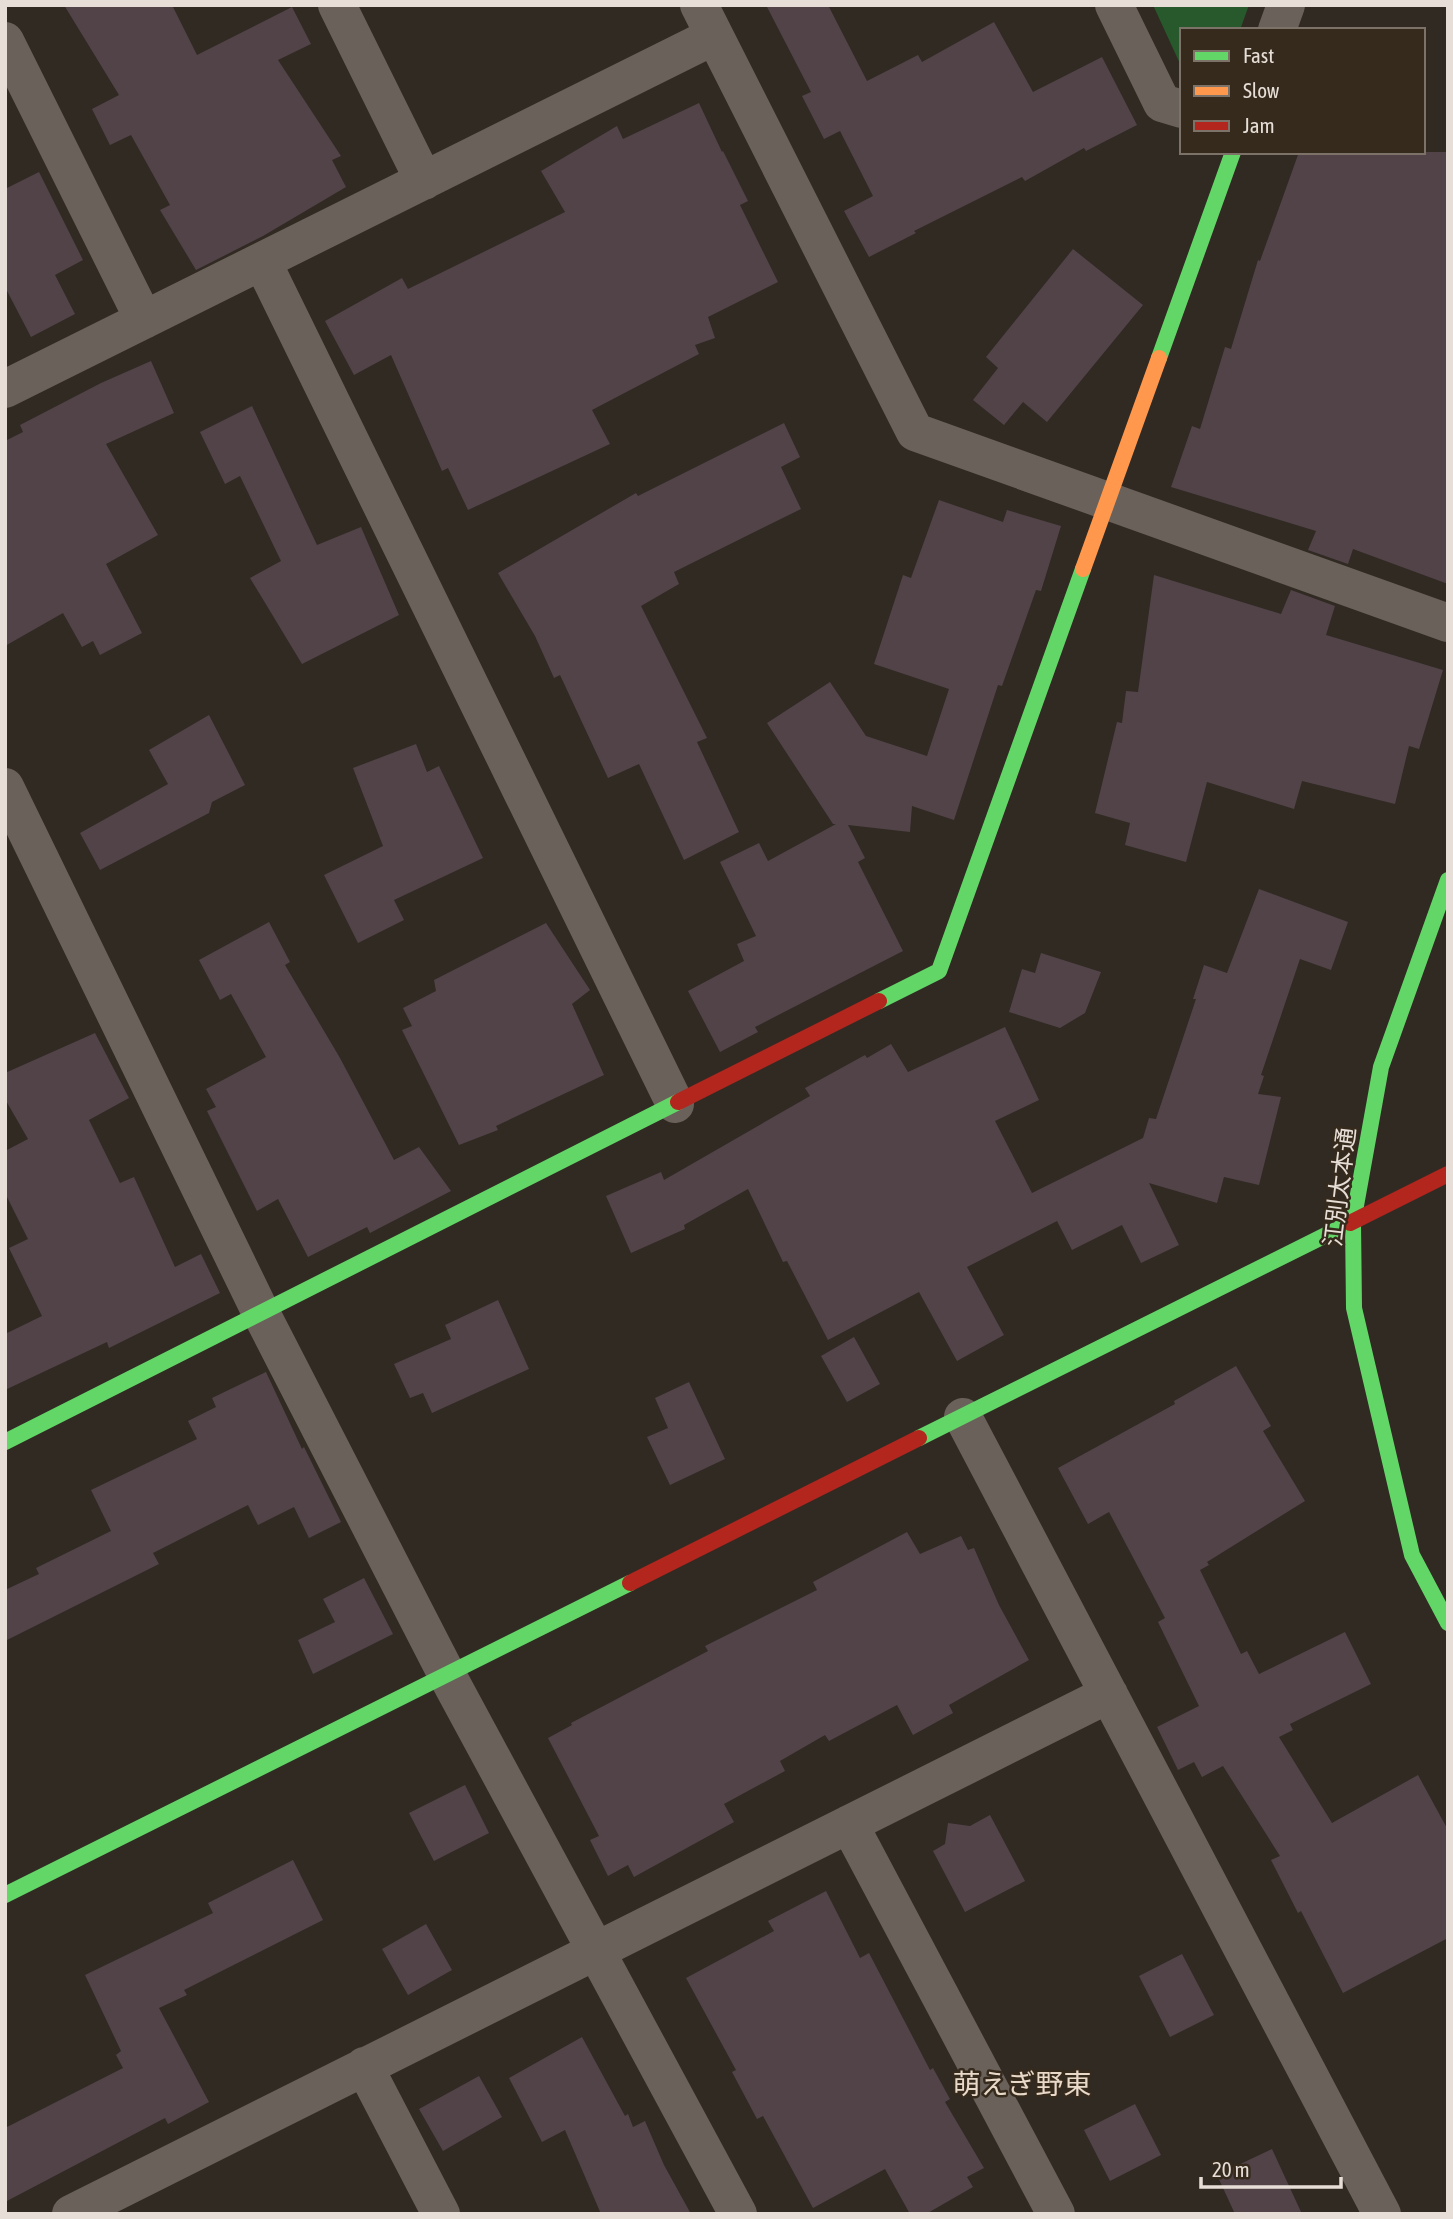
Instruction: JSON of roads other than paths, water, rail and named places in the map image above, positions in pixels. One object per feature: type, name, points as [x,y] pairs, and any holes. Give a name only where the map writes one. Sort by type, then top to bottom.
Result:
[{"type":"street","points":[[337,5],[424,181]]},
{"type":"street","points":[[1114,5],[1162,103],[1180,108]]},
{"type":"street","points":[[1278,28],[1286,5]]},
{"type":"street","points":[[5,389],[424,181],[707,21],[915,432],[1448,623]]},
{"type":"street","points":[[5,41],[144,320]]},
{"type":"street","points":[[5,1442],[939,971],[1232,154]]},
{"type":"street","points":[[262,261],[675,1104]]},
{"type":"street","points":[[5,787],[261,1313],[447,1675],[738,2214]]},
{"type":"street","name":"江別太本通","points":[[1448,880],[1381,1068],[1353,1222],[1354,1308],[1412,1555],[1448,1623]]},
{"type":"street","points":[[5,1895],[1448,1174]]},
{"type":"street","points":[[963,1417],[1382,2214]]},
{"type":"street","points":[[71,2214],[126,2202],[364,2067],[1109,1693]]},
{"type":"street","points":[[849,1824],[1056,2214]]},
{"type":"street","points":[[364,2067],[441,2214]]},
{"type":"district","name":"萌えぎ野東","points":[[1022,2084]]}]
